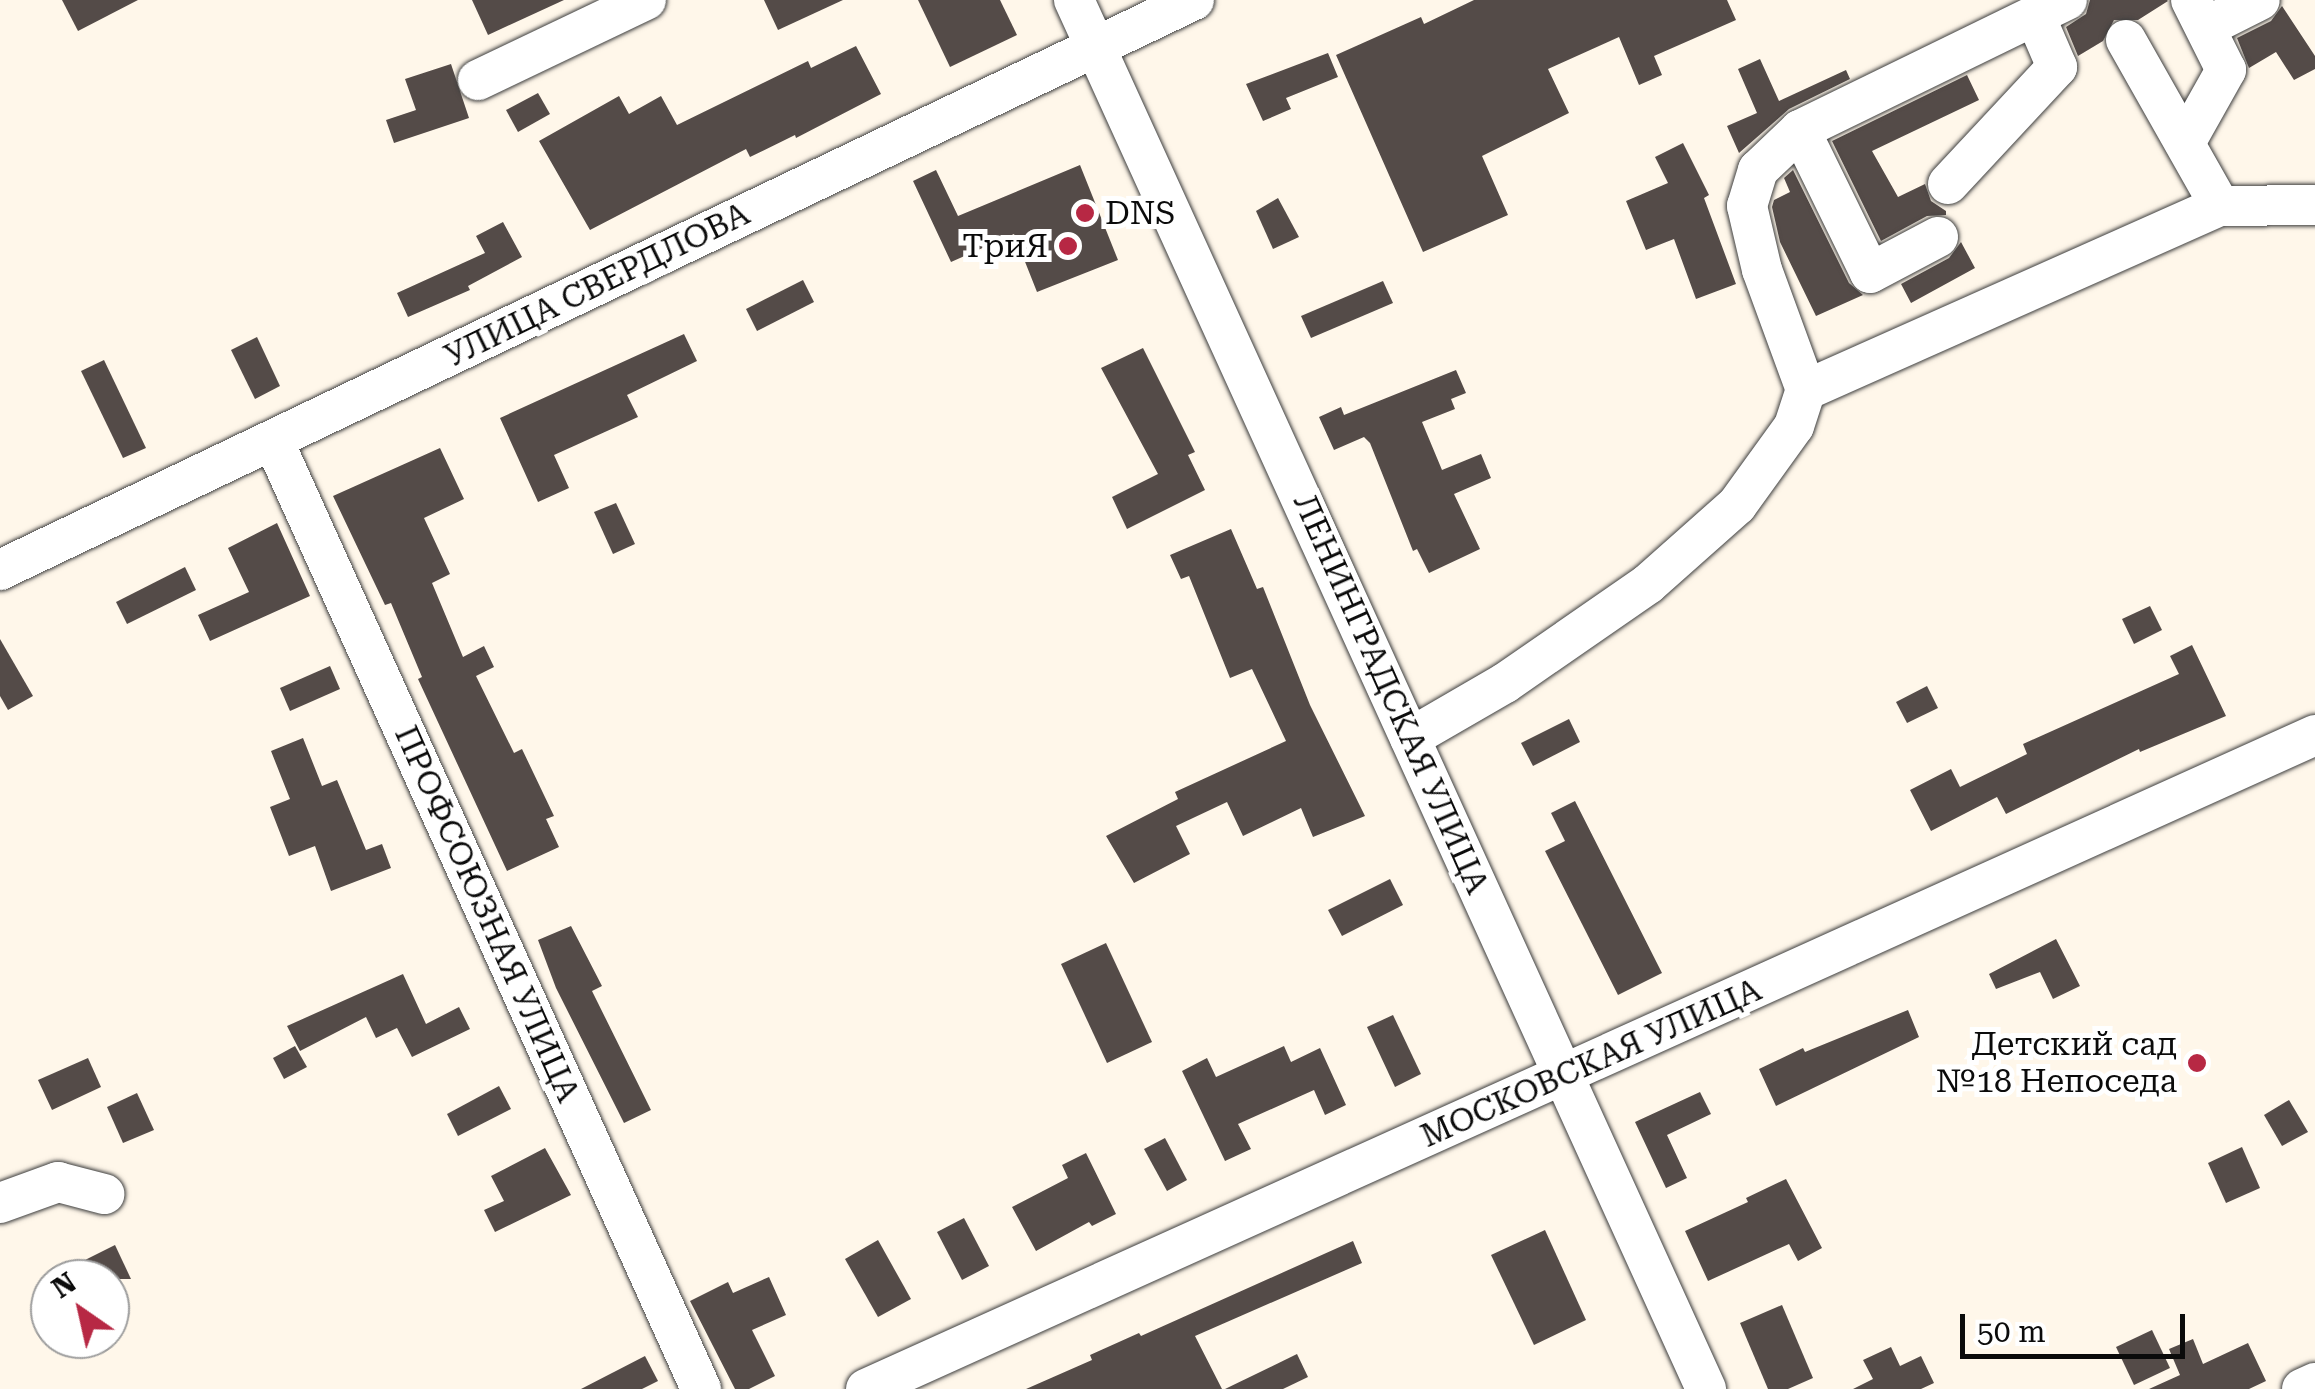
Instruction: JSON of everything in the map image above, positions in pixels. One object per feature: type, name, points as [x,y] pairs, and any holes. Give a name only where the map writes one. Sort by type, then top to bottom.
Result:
[{"type":"street","points":[[478,80],[646,0]]},
{"type":"street","name":"ЛЕНИНГРАДСКАЯ УЛИЦА","points":[[1074,0],[1706,1389]]},
{"type":"street","name":"УЛИЦА СВЕРДЛОВА","points":[[0,570],[1194,0]]},
{"type":"street","points":[[2185,144],[2226,70],[2198,14],[2260,0]]},
{"type":"street","points":[[1410,738],[1505,683],[1663,571],[1737,505],[1794,426],[1806,390],[1762,270],[1747,206],[1758,170],[1800,130],[2051,8],[2057,67],[1948,184]]},
{"type":"street","points":[[2126,40],[2220,206]]},
{"type":"street","points":[[1800,130],[1870,274],[1938,237]]},
{"type":"street","points":[[1806,390],[2220,206],[2315,205]]},
{"type":"street","name":"ПРОФСОЮЗНАЯ УЛИЦА","points":[[273,440],[701,1389]]},
{"type":"street","name":"МОСКОВСКАЯ УЛИЦА","points":[[866,1389],[2315,735]]},
{"type":"street","points":[[0,1204],[58,1182],[104,1194]]},
{"type":"street","points":[[2302,1389],[2315,1383]]},
{"type":"building","points":[[62,0],[138,0],[78,31]]},
{"type":"building","points":[[472,0],[564,0],[488,35]]},
{"type":"building","points":[[764,0],[843,0],[778,30]]},
{"type":"building","points":[[918,0],[1000,0],[1017,35],[950,67]]},
{"type":"building","points":[[1474,0],[1727,0],[1736,20],[1654,56],[1662,75],[1639,85],[1619,37],[1548,69],[1569,113],[1482,156],[1508,215],[1423,252],[1336,55],[1421,17],[1424,24]]},
{"type":"building","points":[[2090,0],[2168,1],[2138,20],[2114,20],[2103,41],[2078,56],[2066,27],[2086,14]]},
{"type":"building","points":[[2282,6],[2315,56],[2315,69],[2294,80],[2276,52],[2249,68],[2237,38],[2271,21]]},
{"type":"building","points":[[856,46],[881,94],[750,157],[746,149],[590,230],[539,141],[619,96],[629,114],[661,96],[677,125],[808,61],[811,68]]},
{"type":"building","points":[[1328,53],[1338,77],[1286,98],[1291,109],[1263,121],[1246,84]]},
{"type":"building","points":[[1760,59],[1779,101],[1846,70],[1850,79],[1789,109],[1739,153],[1727,126],[1757,113],[1738,69]]},
{"type":"building","points":[[451,64],[469,118],[394,143],[386,120],[416,110],[405,79]]},
{"type":"building","points":[[1967,75],[1979,100],[1872,151],[1898,197],[1925,184],[1931,201],[1946,211],[1946,215],[1927,216],[1881,241],[1832,141]]},
{"type":"building","points":[[538,93],[550,114],[518,132],[506,110]]},
{"type":"building","points":[[1683,143],[1709,195],[1704,198],[1736,284],[1696,299],[1674,239],[1646,250],[1626,201],[1668,183],[1655,157]]},
{"type":"building","points":[[1080,165],[1118,260],[1037,292],[1014,234],[951,262],[913,181],[936,170],[958,216]]},
{"type":"building","points":[[1793,170],[1849,283],[1863,295],[1816,316],[1780,242],[1772,207],[1774,200],[1790,192],[1784,178]]},
{"type":"building","points":[[1278,198],[1299,237],[1273,249],[1256,211]]},
{"type":"building","points":[[503,222],[522,257],[468,286],[470,290],[408,317],[397,293],[485,253],[476,236]]},
{"type":"building","points":[[1961,242],[1975,268],[1911,303],[1901,284],[1949,258]]},
{"type":"building","points":[[803,280],[814,302],[757,331],[746,309]]},
{"type":"building","points":[[1383,281],[1393,303],[1311,338],[1301,316]]},
{"type":"building","points":[[684,334],[697,361],[627,395],[638,417],[554,455],[569,488],[538,502],[500,418]]},
{"type":"building","points":[[257,337],[280,386],[255,399],[231,350]]},
{"type":"building","points":[[1143,348],[1195,452],[1188,455],[1205,490],[1127,529],[1112,497],[1158,474],[1101,368]]},
{"type":"building","points":[[104,360],[146,448],[123,458],[81,371]]},
{"type":"building","points":[[1456,370],[1466,393],[1451,399],[1455,409],[1422,422],[1442,470],[1481,454],[1491,478],[1454,494],[1480,549],[1429,573],[1417,549],[1413,551],[1370,443],[1364,437],[1334,450],[1319,417],[1341,407],[1344,415]]},
{"type":"building","points":[[440,448],[464,499],[424,518],[450,574],[432,583],[463,657],[484,646],[494,667],[476,676],[514,753],[522,749],[554,816],[546,819],[559,847],[507,871],[418,679],[422,677],[391,603],[385,605],[333,496]]},
{"type":"building","points":[[616,503],[635,544],[613,554],[594,512]]},
{"type":"building","points":[[277,523],[310,596],[210,641],[198,615],[249,592],[228,548]]},
{"type":"building","points":[[1231,529],[1257,589],[1263,587],[1310,705],[1365,816],[1313,837],[1301,808],[1243,836],[1227,802],[1176,826],[1190,854],[1134,883],[1106,836],[1178,799],[1175,792],[1286,741],[1252,669],[1230,678],[1189,576],[1181,579],[1170,555]]},
{"type":"building","points":[[185,567],[196,590],[127,624],[116,602]]},
{"type":"building","points":[[2150,606],[2162,630],[2134,644],[2122,619]]},
{"type":"building","points":[[0,639],[33,696],[8,710],[0,696]]},
{"type":"building","points":[[2192,645],[2226,716],[2140,752],[2139,749],[2006,814],[1997,797],[1931,831],[1910,790],[1951,769],[1960,787],[2027,754],[2023,744],[2179,674],[2170,656]]},
{"type":"building","points":[[330,666],[340,689],[290,711],[280,688]]},
{"type":"building","points":[[1927,686],[1938,708],[1907,723],[1896,702]]},
{"type":"building","points":[[1569,719],[1580,742],[1533,766],[1521,743]]},
{"type":"building","points":[[303,738],[322,786],[337,780],[366,850],[382,844],[391,868],[331,891],[315,846],[289,856],[270,807],[290,799],[271,751]]},
{"type":"building","points":[[1575,801],[1662,973],[1618,995],[1545,851],[1565,841],[1551,813]]},
{"type":"building","points":[[1390,879],[1403,905],[1342,936],[1328,910]]},
{"type":"building","points":[[571,926],[602,986],[592,991],[651,1110],[624,1123],[556,988],[538,940]]},
{"type":"building","points":[[2056,939],[2080,986],[2053,999],[2040,972],[1996,989],[1989,974]]},
{"type":"building","points":[[1106,943],[1152,1042],[1107,1063],[1061,964]]},
{"type":"building","points":[[403,974],[426,1024],[459,1007],[470,1029],[412,1057],[397,1028],[376,1038],[366,1017],[300,1051],[287,1026]]},
{"type":"building","points":[[1908,1010],[1919,1037],[1776,1106],[1759,1069],[1803,1048],[1805,1052]]},
{"type":"building","points":[[1393,1015],[1421,1074],[1395,1087],[1367,1027]]},
{"type":"building","points":[[295,1046],[307,1067],[284,1079],[273,1058]]},
{"type":"building","points":[[1284,1046],[1291,1062],[1320,1048],[1346,1105],[1325,1115],[1314,1090],[1238,1124],[1251,1149],[1225,1161],[1182,1071],[1207,1058],[1216,1077]]},
{"type":"building","points":[[88,1058],[101,1087],[52,1110],[38,1080]]},
{"type":"building","points":[[499,1086],[511,1109],[458,1136],[447,1114]]},
{"type":"building","points":[[1700,1092],[1711,1114],[1667,1135],[1687,1178],[1666,1188],[1635,1122]]},
{"type":"building","points":[[137,1093],[154,1130],[123,1143],[107,1107]]},
{"type":"building","points":[[2289,1100],[2308,1132],[2282,1146],[2264,1115]]},
{"type":"building","points":[[1165,1138],[1187,1180],[1167,1191],[1144,1149]]},
{"type":"building","points":[[2242,1147],[2260,1188],[2226,1203],[2208,1163]]},
{"type":"building","points":[[545,1148],[571,1195],[495,1232],[484,1210],[504,1201],[491,1176]]},
{"type":"building","points":[[1086,1153],[1116,1214],[1092,1226],[1089,1222],[1036,1251],[1012,1207],[1068,1178],[1062,1165]]},
{"type":"building","points":[[1786,1179],[1822,1248],[1798,1261],[1789,1244],[1708,1281],[1685,1231],[1748,1202],[1746,1198]]},
{"type":"building","points":[[964,1218],[989,1266],[962,1280],[937,1232]]},
{"type":"building","points":[[1545,1230],[1586,1320],[1534,1345],[1491,1255]]},
{"type":"building","points":[[878,1240],[911,1299],[878,1317],[845,1259]]},
{"type":"building","points":[[1353,1241],[1362,1263],[1195,1336],[1222,1389],[1026,1389],[1092,1360],[1090,1355]]},
{"type":"building","points":[[115,1245],[122,1259],[87,1259]]},
{"type":"building","points":[[769,1277],[786,1315],[752,1330],[775,1376],[749,1389],[735,1389],[690,1301],[728,1282],[733,1293]]},
{"type":"building","points":[[1782,1305],[1813,1378],[1788,1389],[1768,1389],[1740,1323]]},
{"type":"building","points":[[2152,1330],[2170,1368],[2134,1385],[2116,1347]]},
{"type":"building","points":[[2193,1339],[2203,1364],[2248,1343],[2266,1381],[2249,1389],[2149,1389],[2180,1375],[2169,1349]]},
{"type":"building","points":[[1891,1347],[1900,1366],[1921,1356],[1934,1383],[1921,1389],[1853,1389],[1873,1379],[1863,1360]]},
{"type":"building","points":[[1297,1354],[1308,1377],[1283,1389],[1225,1389]]},
{"type":"building","points":[[645,1356],[658,1381],[642,1389],[581,1389]]},
{"type":"place","name":"DNS","points":[[1085,213]]},
{"type":"place","name":"ТриЯ","points":[[1068,246]]},
{"type":"place","name":"Детский сад №18 Непоседа","points":[[2197,1063]]}]
